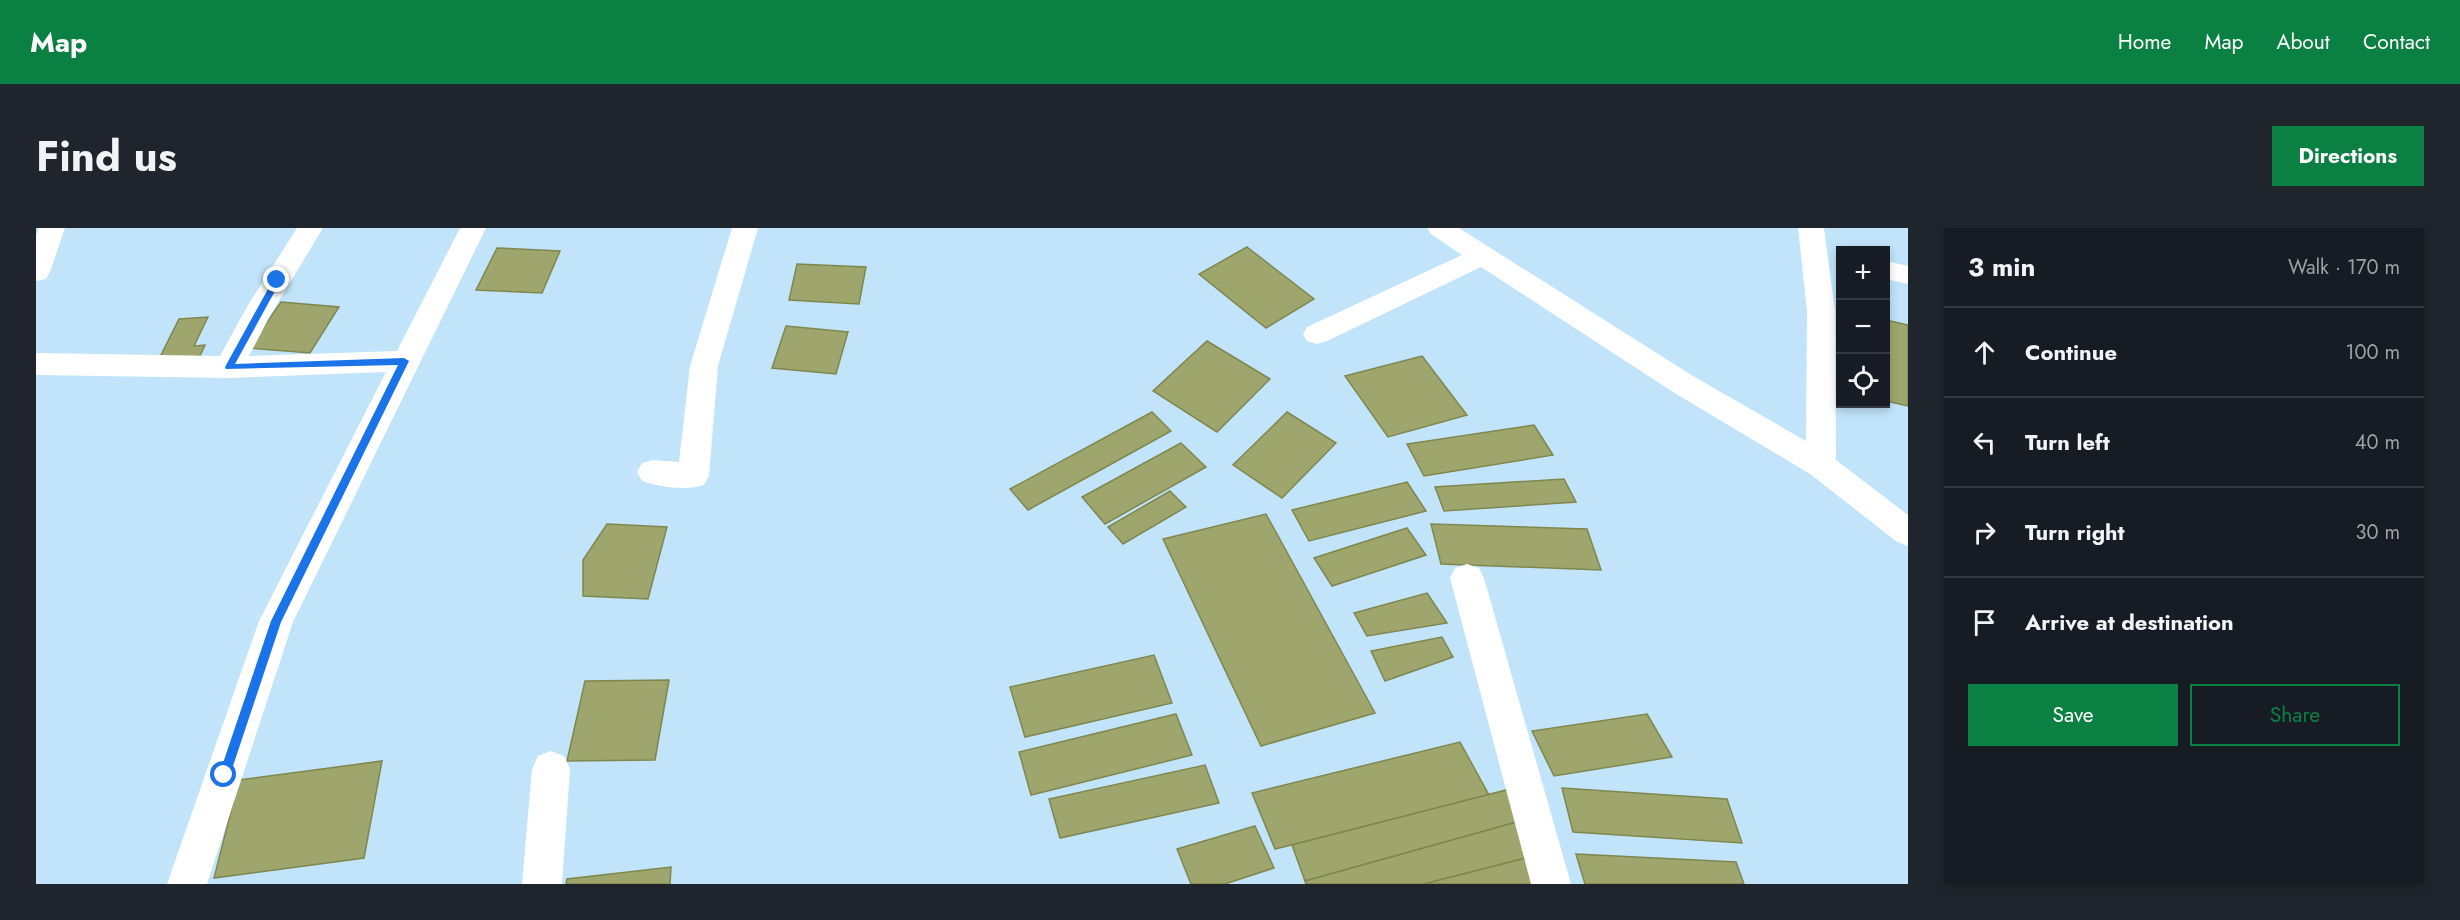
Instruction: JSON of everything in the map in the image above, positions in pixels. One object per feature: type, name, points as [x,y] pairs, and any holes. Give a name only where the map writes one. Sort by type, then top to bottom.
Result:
[{"type":"street","points":[[36,272],[52,228]]},
{"type":"street","points":[[229,367],[258,312],[310,228]]},
{"type":"street","points":[[187,884],[276,621],[404,361],[473,228]]},
{"type":"street","points":[[653,472],[693,476],[704,366],[745,228]]},
{"type":"street","points":[[1440,228],[1683,384],[1821,465],[1908,533]]},
{"type":"street","points":[[1821,465],[1822,248]]},
{"type":"street","points":[[1317,334],[1482,256]]},
{"type":"street","points":[[1890,271],[1908,275]]},
{"type":"street","points":[[36,364],[229,367],[404,361]]},
{"type":"street","points":[[1467,578],[1551,884]]},
{"type":"street","points":[[542,884],[551,769]]},
{"type":"building","points":[[1247,247],[1314,299],[1266,328],[1199,274]]},
{"type":"building","points":[[497,248],[560,251],[542,293],[476,290]]},
{"type":"building","points":[[797,264],[866,267],[859,304],[789,300]]},
{"type":"building","points":[[281,302],[339,307],[310,353],[249,348]]},
{"type":"building","points":[[208,317],[194,346],[205,345],[196,364],[156,365],[179,319]]},
{"type":"building","points":[[1890,321],[1908,325],[1908,406],[1890,402]]},
{"type":"building","points":[[786,326],[848,332],[836,374],[772,368]]},
{"type":"building","points":[[1207,341],[1270,379],[1217,432],[1153,391]]},
{"type":"building","points":[[1422,356],[1467,415],[1388,437],[1345,376]]},
{"type":"building","points":[[1152,412],[1171,431],[1028,510],[1010,489]]},
{"type":"building","points":[[1287,412],[1336,443],[1282,498],[1233,465]]},
{"type":"building","points":[[1534,425],[1553,455],[1424,476],[1407,444]]},
{"type":"building","points":[[1181,443],[1206,467],[1105,524],[1082,497]]},
{"type":"building","points":[[1564,479],[1576,502],[1444,511],[1435,487]]},
{"type":"building","points":[[1407,482],[1426,511],[1309,541],[1292,510]]},
{"type":"building","points":[[1170,491],[1186,507],[1123,544],[1108,527]]},
{"type":"building","points":[[1266,514],[1375,713],[1261,746],[1163,539]]},
{"type":"building","points":[[607,524],[667,527],[648,599],[583,596],[583,560]]},
{"type":"building","points":[[1431,524],[1587,529],[1601,570],[1441,564]]},
{"type":"building","points":[[1407,528],[1426,555],[1332,586],[1314,558]]},
{"type":"building","points":[[1427,593],[1447,623],[1367,636],[1354,613]]},
{"type":"building","points":[[1442,637],[1453,657],[1385,681],[1371,651]]},
{"type":"building","points":[[1154,655],[1172,703],[1025,737],[1010,687]]},
{"type":"building","points":[[669,680],[655,760],[567,761],[585,681]]},
{"type":"building","points":[[1176,714],[1192,755],[1031,795],[1019,752]]},
{"type":"building","points":[[1647,714],[1672,757],[1554,776],[1532,731]]},
{"type":"building","points":[[1460,742],[1489,795],[1275,849],[1252,793]]},
{"type":"building","points":[[382,761],[364,858],[214,878],[239,780]]},
{"type":"building","points":[[1205,765],[1219,803],[1060,838],[1049,799]]},
{"type":"building","points":[[1562,788],[1727,799],[1742,843],[1573,832]]},
{"type":"building","points":[[1510,789],[1524,820],[1305,881],[1292,845]]},
{"type":"building","points":[[1524,820],[1530,857],[1424,884],[1306,884],[1305,881]]},
{"type":"building","points":[[1255,826],[1274,868],[1225,884],[1191,884],[1177,849]]},
{"type":"building","points":[[1576,854],[1736,862],[1744,884],[1585,884]]},
{"type":"building","points":[[1530,857],[1543,884],[1424,884]]},
{"type":"building","points":[[671,867],[670,884],[566,884],[567,879]]},
{"type":"route","points":[[224,775],[276,621],[404,361],[229,367],[277,280]]}]
